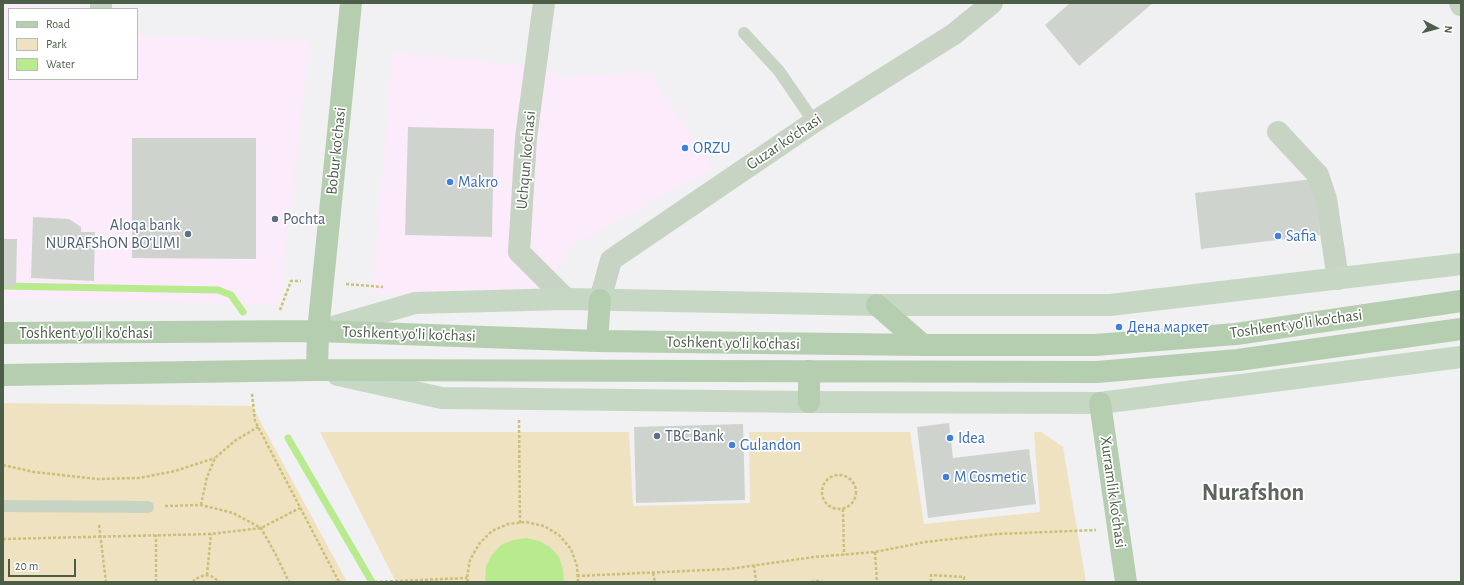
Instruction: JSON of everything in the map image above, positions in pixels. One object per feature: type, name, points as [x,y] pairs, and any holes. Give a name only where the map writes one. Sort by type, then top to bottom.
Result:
[{"type":"main road","name":"Bobur ko‘chasi","points":[[316,370],[318,331],[351,3]]},
{"type":"main road","points":[[597,341],[600,300]]},
{"type":"main road","name":"Toshkent yo'li ko'chasi","points":[[3,333],[318,331],[597,341],[923,345],[1095,345],[1228,334],[1461,301]]},
{"type":"main road","points":[[877,305],[923,345]]},
{"type":"main road","name":"Toshkent yo'li ko'chasi","points":[[3,375],[316,370],[1097,372],[1238,360],[1461,329]]},
{"type":"main road","points":[[809,371],[809,402]]},
{"type":"main road","name":"Xurramlik ko‘chasi","points":[[1100,403],[1126,582]]},
{"type":"street","name":"Uchqun ko‘chasi","points":[[544,3],[526,138],[519,252],[566,299]]},
{"type":"street","name":"Guzar ko‘chasi","points":[[600,300],[611,260],[814,122],[954,34],[992,3]]},
{"type":"street","points":[[1278,132],[1318,175],[1326,199],[1338,279]]},
{"type":"street","points":[[318,331],[415,303],[566,299],[877,305],[1110,305],[1461,264]]},
{"type":"street","points":[[316,370],[442,398],[809,402],[1100,403],[1461,357]]},
{"type":"lane","points":[[744,33],[779,71],[814,122]]},
{"type":"lane","points":[[3,506],[148,506]]},
{"type":"path","points":[[250,371],[255,421],[339,582]]},
{"type":"path","points":[[519,420],[520,523]]},
{"type":"path","points":[[3,465],[34,472],[97,479],[138,478],[175,471],[215,458],[236,440],[258,427]]},
{"type":"path","points":[[201,505],[207,477],[215,458]]},
{"type":"path","points":[[838,476],[849,478],[852,482],[856,492],[855,498],[852,503],[843,509],[832,507],[827,504],[823,494],[823,488],[828,479],[838,476]]},
{"type":"path","points":[[148,506],[201,505],[233,514],[261,528],[290,582]]},
{"type":"path","points":[[97,506],[107,582]]},
{"type":"path","points":[[3,539],[211,534],[261,528],[300,508]]},
{"type":"path","points":[[843,509],[844,555]]},
{"type":"path","points":[[468,582],[467,578],[470,560],[479,544],[492,532],[508,524],[526,522],[544,526],[559,535],[571,549],[577,566],[578,582]]},
{"type":"path","points":[[577,576],[729,569],[814,557],[875,552],[925,542],[997,534],[1119,529]]},
{"type":"path","points":[[207,575],[211,534]]},
{"type":"path","points":[[156,535],[156,582]]},
{"type":"path","points":[[875,552],[877,582]]},
{"type":"path","points":[[754,565],[756,582]]},
{"type":"path","points":[[653,573],[655,582]]},
{"type":"path","points":[[193,582],[200,576],[207,575],[216,578],[220,582]]},
{"type":"path","points":[[931,582],[931,575],[964,577],[964,582]]},
{"type":"path","points":[[375,582],[467,578]]},
{"type":"path","points":[[812,582],[823,582]]},
{"type":"shaded area","points":[[3,5],[88,7],[8,8],[8,80],[138,80],[138,36],[310,41],[279,305],[3,298]]},
{"type":"shaded area","points":[[393,52],[540,67],[565,77],[648,71],[713,168],[573,246],[530,303],[372,294]]},
{"type":"green space","points":[[3,403],[252,406],[347,582],[3,582]]},
{"type":"green space","points":[[320,432],[629,432],[633,506],[750,503],[749,432],[910,432],[924,524],[1040,512],[1034,432],[1041,432],[1063,447],[1086,582],[396,582]]},
{"type":"water","points":[[526,538],[539,541],[550,547],[559,557],[563,569],[564,582],[485,582],[486,566],[492,555],[501,545],[513,540]]},
{"type":"building","points":[[1070,3],[1153,3],[1079,66],[1045,25]]},
{"type":"building","name":"Makro","points":[[408,127],[494,129],[492,237],[405,235]]},
{"type":"building","points":[[132,138],[256,138],[256,259],[132,258]]},
{"type":"building","points":[[1313,179],[1320,235],[1201,249],[1195,193]]},
{"type":"building","points":[[33,217],[69,219],[81,227],[81,232],[95,232],[94,281],[31,278]]},
{"type":"building","points":[[3,239],[17,239],[16,287],[3,286]]},
{"type":"building","points":[[949,423],[953,458],[1029,449],[1036,504],[928,518],[917,427]]},
{"type":"building","points":[[743,424],[745,500],[636,503],[634,427]]},
{"type":"waterway","points":[[3,286],[218,290],[231,295],[243,312]]},
{"type":"waterway","points":[[288,438],[372,582]]},
{"type":"place","name":"ORZU","points":[[685,148]]},
{"type":"place","name":"Makro","points":[[450,182]]},
{"type":"place","name":"Pochta","points":[[275,219]]},
{"type":"place","name":"Aloqa bank NURAFShON BO‘LIMI","points":[[188,234]]},
{"type":"place","name":"Safia","points":[[1278,236]]},
{"type":"place","name":"Дена маркет","points":[[1119,327]]},
{"type":"place","name":"TBC Bank","points":[[657,436]]},
{"type":"place","name":"Idea","points":[[950,438]]},
{"type":"place","name":"Gulandon","points":[[732,445]]},
{"type":"place","name":"M Cosmetic","points":[[946,477]]},
{"type":"district","name":"Nurafshon","points":[[1253,493]]}]
